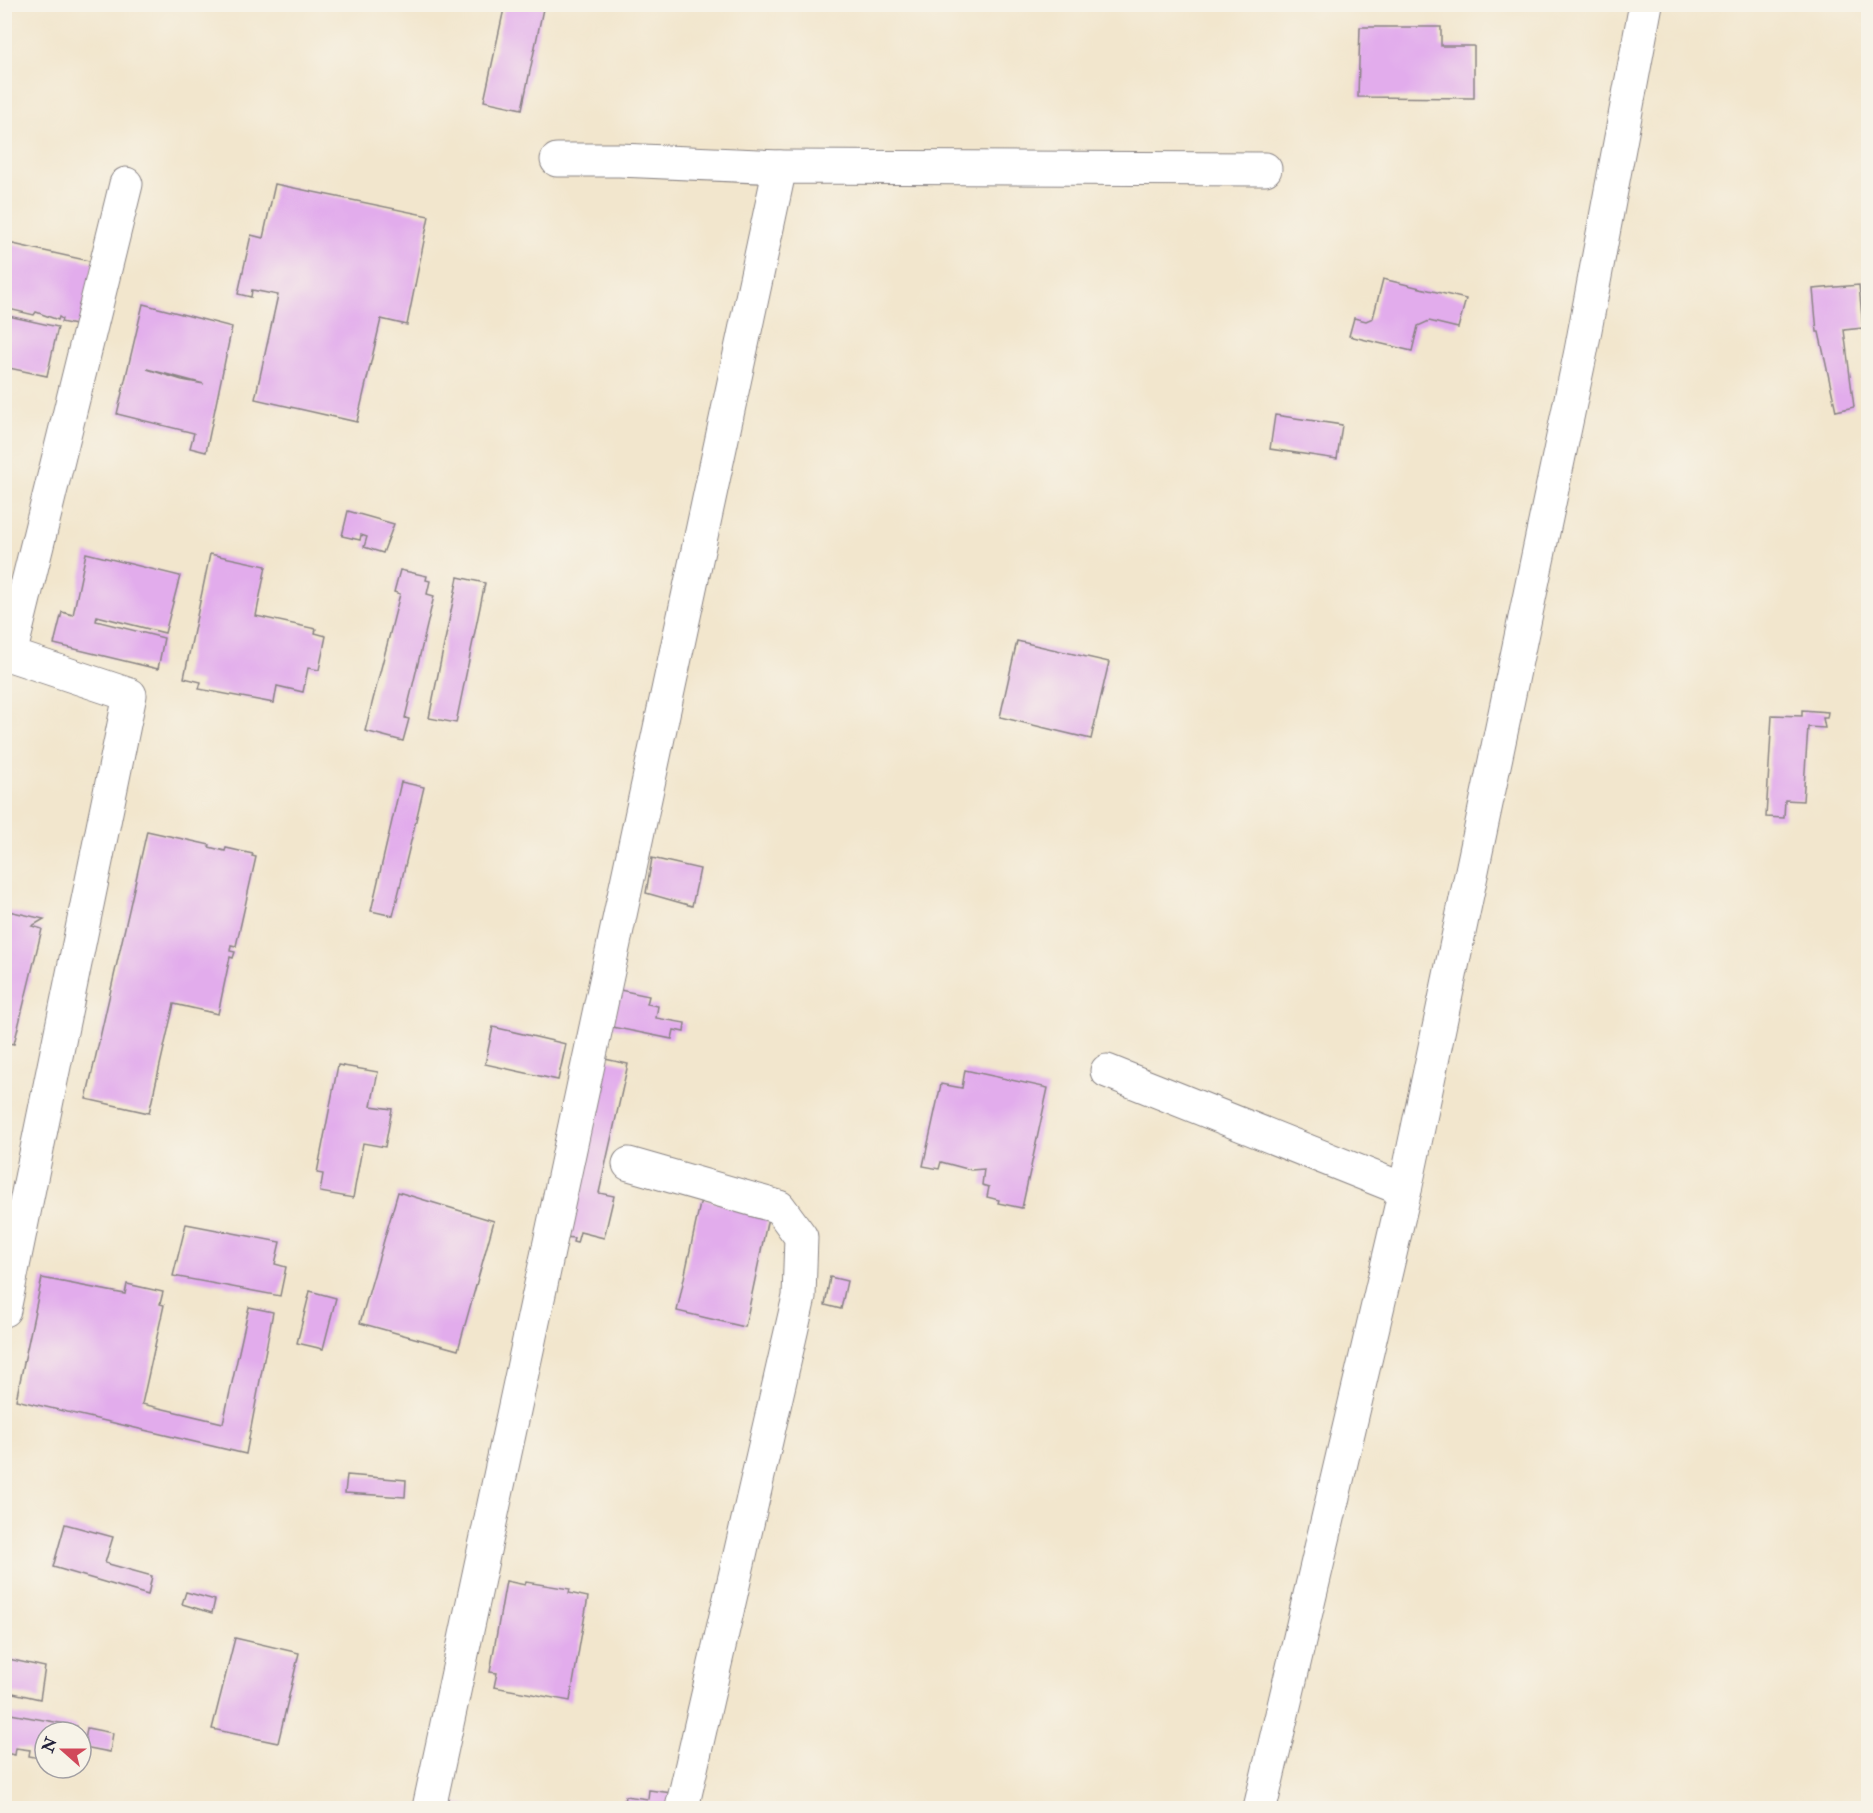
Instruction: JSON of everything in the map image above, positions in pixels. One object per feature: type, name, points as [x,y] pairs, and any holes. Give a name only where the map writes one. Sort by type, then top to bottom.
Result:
[{"type":"street","points":[[1260,1809],[1405,1190],[1581,351],[1647,4]]},
{"type":"street","points":[[557,160],[619,160],[780,167],[1265,169]]},
{"type":"street","points":[[429,1809],[780,167]]},
{"type":"street","points":[[4,1310],[130,695],[10,655],[126,184]]},
{"type":"street","points":[[1107,1071],[1405,1190]]},
{"type":"street","points":[[629,1164],[778,1207],[801,1237],[799,1297],[682,1809]]},
{"type":"building","points":[[505,4],[544,4],[522,109],[484,101]]},
{"type":"building","points":[[1360,27],[1441,27],[1441,46],[1474,46],[1474,98],[1358,97]]},
{"type":"building","points":[[275,184],[429,216],[407,325],[381,319],[357,422],[255,399],[278,295],[252,290],[251,297],[238,294],[251,235],[263,238]]},
{"type":"building","points":[[4,242],[94,262],[80,326],[61,322],[62,319],[59,317],[58,320],[36,312],[34,315],[4,308]]},
{"type":"building","points":[[1383,279],[1466,299],[1458,328],[1429,321],[1418,326],[1412,351],[1349,336],[1354,318],[1366,321],[1373,318]]},
{"type":"building","points":[[1859,285],[1863,328],[1844,330],[1854,407],[1836,411],[1819,332],[1817,332],[1813,289]]},
{"type":"building","points":[[143,304],[232,327],[206,452],[190,448],[194,433],[117,414]],"holes":[[[147,369],[204,384],[182,380]]]},
{"type":"building","points":[[4,315],[58,327],[47,376],[4,367]]},
{"type":"building","points":[[1275,415],[1342,425],[1337,459],[1270,449]]},
{"type":"building","points":[[348,511],[394,524],[383,553],[364,547],[367,537],[361,535],[360,540],[342,536]]},
{"type":"building","points":[[86,553],[180,576],[165,633],[97,616],[96,621],[164,638],[158,669],[54,644],[62,612],[73,615]]},
{"type":"building","points":[[210,554],[266,566],[256,616],[316,629],[315,633],[326,636],[319,670],[308,668],[303,692],[277,686],[274,703],[199,689],[201,682],[184,678]]},
{"type":"building","points":[[400,570],[427,576],[426,580],[430,581],[427,594],[434,596],[405,718],[409,719],[403,741],[365,731],[400,594],[394,592]]},
{"type":"building","points":[[458,577],[485,583],[456,723],[429,718]]},
{"type":"building","points":[[1017,641],[1109,662],[1091,739],[1000,717]]},
{"type":"building","points":[[1802,710],[1828,712],[1827,718],[1823,718],[1825,728],[1808,727],[1803,801],[1785,800],[1784,818],[1766,817],[1772,715],[1802,716]]},
{"type":"building","points":[[401,782],[424,787],[393,916],[371,911]]},
{"type":"building","points":[[147,831],[210,845],[209,847],[225,851],[226,848],[253,854],[252,856],[256,857],[236,946],[231,945],[230,951],[235,952],[233,958],[230,957],[218,1014],[174,1004],[149,1113],[86,1099]]},
{"type":"building","points":[[652,858],[700,869],[692,906],[646,893]]},
{"type":"building","points":[[4,910],[44,919],[32,926],[42,929],[14,1044],[4,1042]]},
{"type":"building","points":[[620,990],[649,996],[647,1004],[658,1006],[656,1018],[685,1023],[684,1032],[674,1030],[672,1039],[612,1027]]},
{"type":"building","points":[[493,1027],[566,1044],[558,1080],[485,1064]]},
{"type":"building","points":[[605,1059],[628,1064],[599,1193],[614,1196],[604,1238],[580,1232],[577,1243],[573,1242],[574,1238],[565,1237]]},
{"type":"building","points":[[338,1065],[378,1072],[371,1106],[392,1109],[385,1147],[363,1143],[353,1198],[320,1192],[323,1174],[317,1173]]},
{"type":"building","points":[[965,1070],[1048,1088],[1022,1208],[998,1203],[999,1200],[987,1197],[989,1187],[982,1185],[984,1169],[971,1170],[941,1162],[939,1169],[923,1166],[941,1084],[962,1088]]},
{"type":"building","points":[[398,1192],[494,1221],[458,1350],[360,1323]]},
{"type":"building","points":[[701,1199],[769,1213],[745,1327],[677,1311]]},
{"type":"building","points":[[186,1224],[280,1242],[275,1264],[286,1267],[280,1296],[173,1276]]},
{"type":"building","points":[[830,1277],[847,1281],[841,1309],[825,1305]]},
{"type":"building","points":[[42,1278],[125,1294],[127,1284],[163,1292],[160,1304],[164,1305],[142,1404],[223,1423],[249,1307],[273,1312],[246,1454],[16,1400]]},
{"type":"building","points":[[310,1291],[336,1298],[323,1349],[297,1343]]},
{"type":"building","points":[[347,1475],[406,1480],[405,1497],[345,1493]]},
{"type":"building","points":[[65,1524],[113,1537],[105,1563],[152,1576],[148,1595],[53,1567]]},
{"type":"building","points":[[506,1581],[570,1589],[569,1593],[588,1597],[570,1701],[494,1687],[497,1673],[490,1672]]},
{"type":"building","points":[[186,1592],[215,1600],[212,1613],[182,1604]]},
{"type":"building","points":[[235,1638],[299,1653],[278,1743],[212,1729]]},
{"type":"building","points":[[4,1658],[45,1667],[40,1699],[4,1691]]},
{"type":"building","points":[[5,1713],[44,1720],[33,1720],[33,1757],[29,1756],[30,1750],[16,1748],[15,1755],[5,1753]]},
{"type":"building","points":[[93,1729],[113,1733],[110,1752],[93,1749]]},
{"type":"building","points":[[649,1790],[672,1793],[679,1808],[623,1808],[625,1796],[648,1799]]},
{"type":"building","points":[[444,1800],[476,1808],[442,1808]]}]
